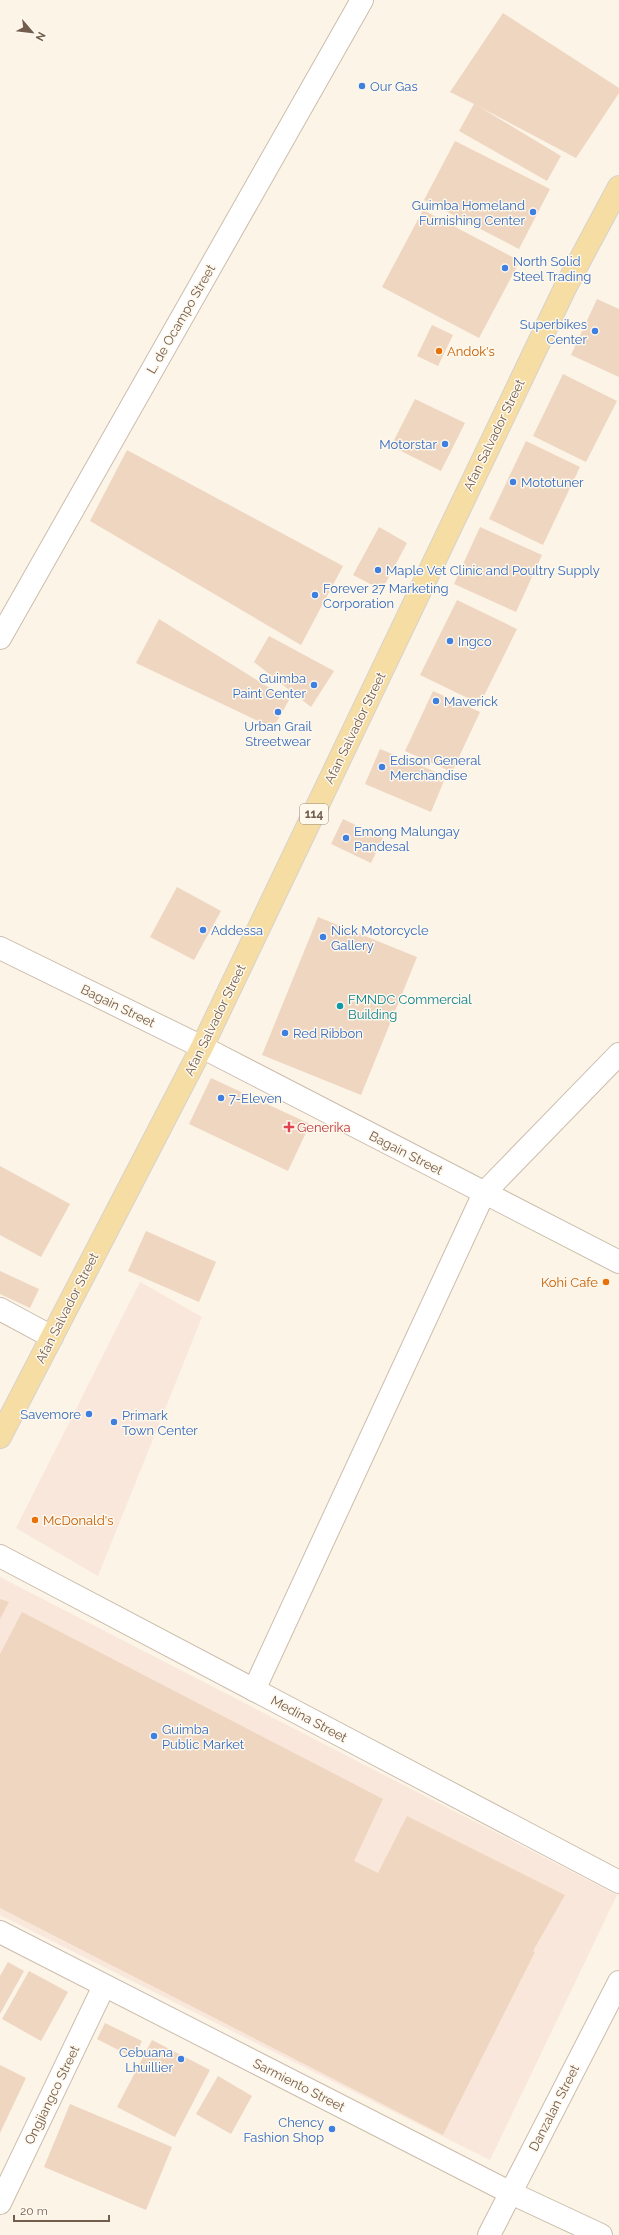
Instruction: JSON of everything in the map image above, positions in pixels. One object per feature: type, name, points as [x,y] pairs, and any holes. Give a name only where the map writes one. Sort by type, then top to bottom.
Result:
[{"type":"main road","name":"Afan Salvador Street","points":[[0,1437],[202,1047],[561,295],[619,187]]},
{"type":"street","name":"L. de Ocampo Street","points":[[0,638],[362,0]]},
{"type":"street","name":"Bagain Street","points":[[0,948],[202,1047],[619,1262]]},
{"type":"street","points":[[254,1690],[484,1193],[619,1054]]},
{"type":"street","points":[[0,1309],[52,1337]]},
{"type":"street","name":"Medina Street","points":[[0,1556],[619,1882]]},
{"type":"street","name":"Sarmiento Street","points":[[0,1932],[512,2193],[601,2235]]},
{"type":"street","name":"Danzalan Street","points":[[489,2235],[512,2193],[619,1982]]},
{"type":"street","name":"Ongjiangco Street","points":[[0,2203],[104,1986]]},
{"type":"shaded area","name":"Primark Town Center","points":[[140,1282],[202,1317],[98,1576],[16,1528]]},
{"type":"shaded area","name":"Guimba Public Market","points":[[0,1577],[617,1895],[490,2160],[0,1915]]},
{"type":"building","points":[[503,13],[619,88],[619,93],[576,158],[478,106],[561,156],[547,181],[459,131],[474,104],[450,92]]},
{"type":"building","points":[[455,141],[550,189],[519,249],[424,200]]},
{"type":"building","points":[[423,210],[520,261],[479,338],[382,287]]},
{"type":"building","points":[[597,299],[619,309],[619,377],[571,355]]},
{"type":"building","points":[[432,325],[453,335],[438,366],[417,356]]},
{"type":"building","points":[[563,374],[617,401],[586,462],[533,436]]},
{"type":"building","points":[[415,399],[465,423],[441,471],[391,446]]},
{"type":"building","points":[[526,441],[580,467],[543,545],[489,519]]},
{"type":"building","points":[[127,450],[343,566],[301,645],[90,521]]},
{"type":"building","points":[[379,527],[407,543],[382,590],[353,575]]},
{"type":"building","points":[[480,527],[542,555],[516,612],[454,584]]},
{"type":"building","points":[[457,600],[517,629],[480,704],[420,675]]},
{"type":"building","points":[[159,619],[289,700],[273,728],[136,663]]},
{"type":"building","points":[[269,636],[334,671],[311,707],[254,662]]},
{"type":"building","points":[[433,691],[480,712],[452,772],[405,751]]},
{"type":"building","points":[[380,749],[446,776],[431,812],[365,784]]},
{"type":"building","points":[[343,819],[383,838],[371,863],[331,844]]},
{"type":"building","points":[[177,887],[221,911],[194,960],[150,937]]},
{"type":"building","name":"FMNDC Commercial Building","points":[[318,917],[417,957],[361,1095],[262,1055]]},
{"type":"building","points":[[211,1078],[310,1124],[288,1171],[189,1124]]},
{"type":"building","points":[[0,1166],[70,1204],[41,1257],[0,1235]]},
{"type":"building","points":[[146,1231],[216,1262],[199,1302],[128,1271]]},
{"type":"building","points":[[0,1271],[39,1289],[30,1308],[0,1294]]},
{"type":"building","points":[[0,1599],[9,1602],[0,1619]]},
{"type":"building","name":"Guimba Public Market","points":[[22,1612],[383,1799],[354,1861],[378,1873],[407,1816],[565,1895],[533,1951],[535,1952],[443,2135],[0,1908],[0,1654]]},
{"type":"building","points":[[8,1962],[24,1971],[0,2014],[0,1976]]},
{"type":"building","points":[[29,1971],[68,1992],[41,2041],[2,2019]]},
{"type":"building","points":[[105,2023],[142,2041],[134,2058],[97,2039]]},
{"type":"building","points":[[152,2040],[210,2070],[175,2137],[117,2107]]},
{"type":"building","points":[[0,2065],[26,2078],[0,2133]]},
{"type":"building","points":[[218,2076],[252,2096],[231,2134],[196,2114]]},
{"type":"building","points":[[70,2104],[172,2147],[146,2210],[44,2167]]},
{"type":"place","name":"Our Gas","points":[[362,86]]},
{"type":"place","name":"Guimba Homeland Furnishing Center","points":[[533,212]]},
{"type":"place","name":"North Solid Steel Trading","points":[[505,268]]},
{"type":"place","name":"Superbikes Center","points":[[595,331]]},
{"type":"place","name":"Andok's","points":[[439,351]]},
{"type":"place","name":"Motorstar","points":[[445,444]]},
{"type":"place","name":"Mototuner","points":[[513,482]]},
{"type":"place","name":"Maple Vet Clinic and Poultry Supply","points":[[378,570]]},
{"type":"place","name":"Forever 27 Marketing Corporation","points":[[315,595]]},
{"type":"place","name":"Ingco","points":[[450,641]]},
{"type":"place","name":"Guimba Paint Center","points":[[314,685]]},
{"type":"place","name":"Maverick","points":[[436,701]]},
{"type":"place","name":"Urban Grail Streetwear","points":[[278,712]]},
{"type":"place","name":"Edison General Merchandise","points":[[382,767]]},
{"type":"place","name":"Emong Malungay Pandesal","points":[[346,838]]},
{"type":"place","name":"Addessa","points":[[203,930]]},
{"type":"place","name":"Nick Motorcycle Gallery","points":[[323,937]]},
{"type":"place","name":"FMNDC Commercial Building","points":[[340,1006]]},
{"type":"place","name":"Red Ribbon","points":[[285,1033]]},
{"type":"place","name":"7-Eleven","points":[[221,1098]]},
{"type":"place","name":"Generika","points":[[289,1127]]},
{"type":"place","name":"Kohi Cafe","points":[[606,1282]]},
{"type":"place","name":"Savemore","points":[[89,1414]]},
{"type":"place","name":"Primark Town Center","points":[[114,1422]]},
{"type":"place","name":"McDonald's","points":[[35,1520]]},
{"type":"place","name":"Guimba Public Market","points":[[154,1736]]},
{"type":"place","name":"Cebuana Lhuillier","points":[[181,2059]]},
{"type":"place","name":"Chency Fashion Shop","points":[[332,2129]]}]
